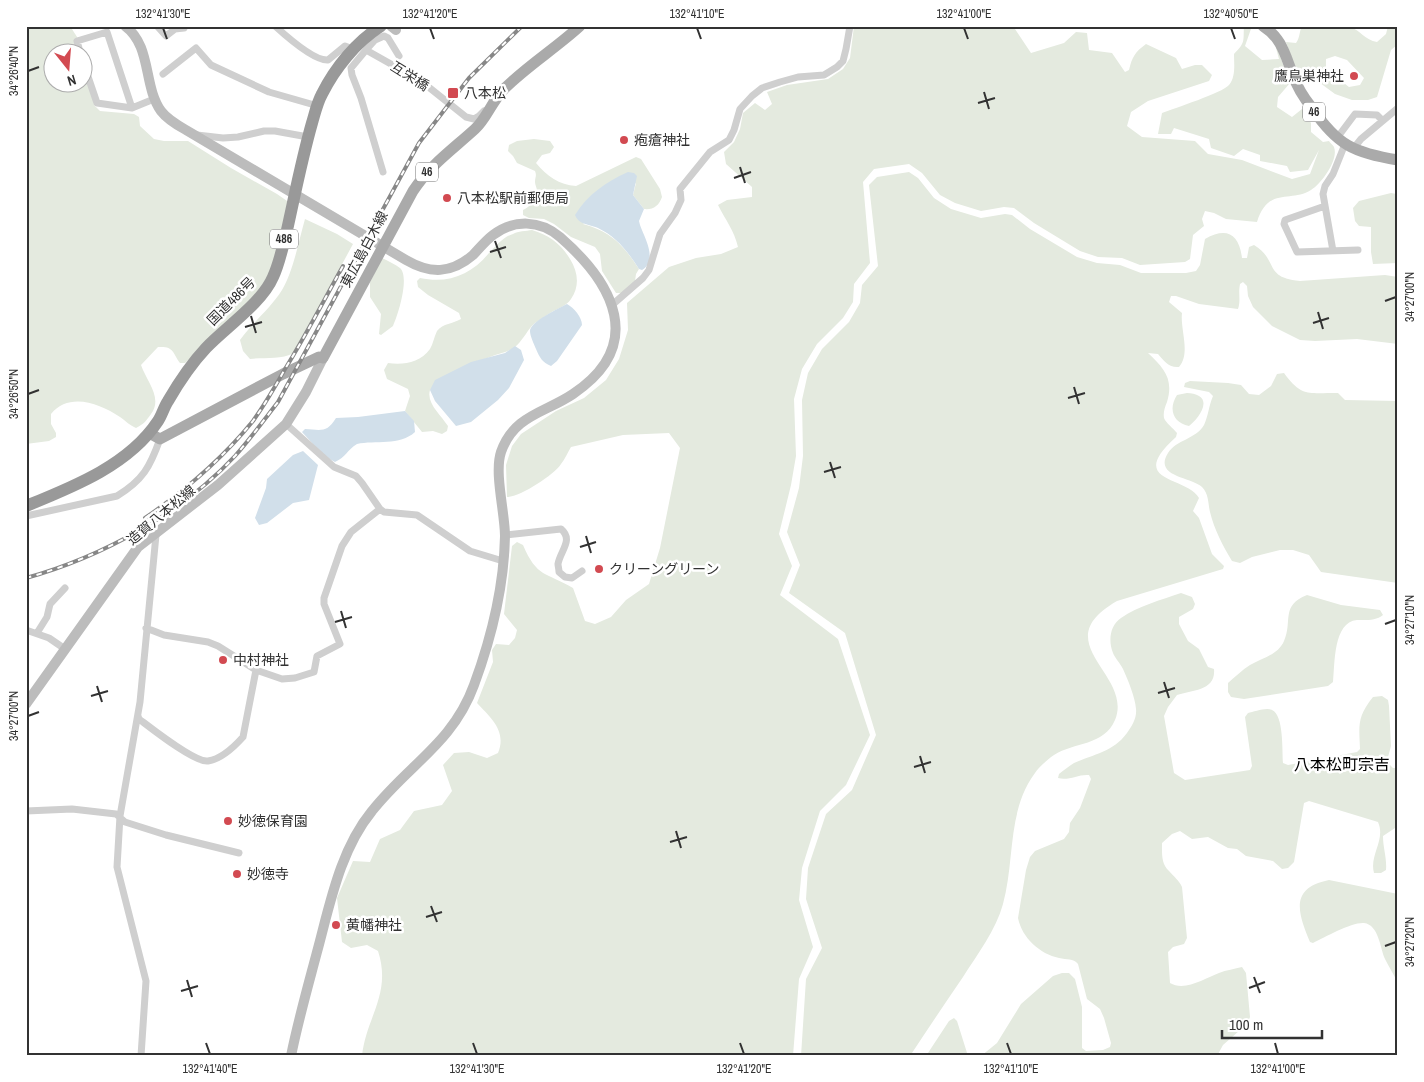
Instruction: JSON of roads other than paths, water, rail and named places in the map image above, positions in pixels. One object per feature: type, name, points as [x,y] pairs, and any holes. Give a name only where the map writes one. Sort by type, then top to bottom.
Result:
[{"type":"highway","name":"国道486号","points":[[26,506],[58,494],[90,478],[154,436],[158,420],[168,401],[194,362],[216,338],[257,300],[273,278],[284,243],[308,137],[321,95],[337,68],[363,50],[381,26]]},
{"type":"main road","name":"東広島白木線","points":[[323,358],[422,177],[441,157],[486,118],[496,96],[580,26]]},
{"type":"main road","name":"46","points":[[1264,26],[1278,38],[1296,84],[1326,130],[1345,143],[1374,156],[1397,158]]},
{"type":"main road","points":[[154,436],[319,357],[323,358]]},
{"type":"street","points":[[125,26],[137,39],[142,50],[154,99],[167,117],[338,221],[417,266],[433,271],[457,266],[470,257],[492,236],[505,228],[519,224],[538,224],[558,235],[586,264],[605,289],[616,320],[616,337],[612,352],[604,366],[593,378],[572,395],[539,411],[522,422],[505,443],[500,455],[499,468],[505,535],[502,584],[474,683],[466,704],[445,736],[372,811],[357,833],[344,860],[329,907],[291,1056]]},
{"type":"street","points":[[157,26],[166,36],[175,30],[184,28],[184,26]]},
{"type":"street","points":[[275,26],[313,55],[324,60],[328,60],[345,46],[363,50]]},
{"type":"street","points":[[612,305],[644,278],[660,234],[675,213],[681,200],[680,189],[710,152],[729,140],[740,109],[762,88],[798,77],[824,74],[837,67],[843,61],[850,26]]},
{"type":"street","points":[[77,42],[106,32],[132,108]]},
{"type":"street","points":[[383,172],[351,68],[363,50],[375,40],[384,36],[388,38],[400,56]]},
{"type":"street","points":[[163,74],[196,48],[211,66],[269,92],[318,106]]},
{"type":"street","name":"互栄橋","points":[[363,50],[422,81],[466,116],[474,119],[479,116],[496,96]]},
{"type":"street","points":[[92,88],[97,103],[132,108],[154,99]]},
{"type":"street","points":[[1345,143],[1398,108]]},
{"type":"street","points":[[1333,251],[1323,194],[1325,186],[1333,174],[1355,114],[1377,115],[1382,120]]},
{"type":"street","points":[[193,134],[222,138],[275,131],[308,137]]},
{"type":"street","points":[[1325,206],[1285,220],[1284,224],[1297,252],[1358,250]]},
{"type":"street","name":"造賀八本松線","points":[[26,704],[138,547],[156,535],[244,463],[286,424],[306,392],[323,358]]},
{"type":"street","points":[[286,424],[334,467],[356,476],[380,509],[389,512],[417,515],[470,551],[503,560]]},
{"type":"street","points":[[26,516],[116,496],[129,488],[151,464],[154,436]]},
{"type":"street","points":[[146,628],[164,635],[208,642],[218,646],[256,670],[282,679],[295,678],[314,672],[317,656],[340,644],[324,604],[324,598],[342,546],[356,526],[380,509]]},
{"type":"street","points":[[505,535],[562,529],[566,533],[568,540],[558,563],[559,572],[565,577],[572,578],[582,571]]},
{"type":"street","points":[[141,1056],[146,981],[117,867],[120,816],[138,716],[156,535]]},
{"type":"street","points":[[37,633],[47,617],[50,604],[65,588]]},
{"type":"street","points":[[26,630],[49,638],[65,649]]},
{"type":"street","points":[[138,716],[139,719],[184,751],[202,761],[218,758],[236,745],[243,737],[256,670]]},
{"type":"street","points":[[26,811],[72,809],[116,814],[126,822],[166,835],[239,853]]},
{"type":"railway","points":[[26,578],[83,558],[139,530],[191,496],[235,456],[278,402],[419,143],[469,78],[522,26]]},
{"type":"railway","points":[[145,518],[203,473],[253,421],[270,395],[343,266]]},
{"type":"place","name":"鷹鳥巣神社","points":[[1354,76]]},
{"type":"place","name":"八本松","points":[[453,93]]},
{"type":"place","name":"疱瘡神社","points":[[624,140]]},
{"type":"place","name":"八本松駅前郵便局","points":[[447,198]]},
{"type":"place","name":"クリーングリーン","points":[[599,569]]},
{"type":"place","name":"中村神社","points":[[223,660]]},
{"type":"place","name":"妙徳保育園","points":[[228,821]]},
{"type":"place","name":"妙徳寺","points":[[237,874]]},
{"type":"place","name":"黄幡神社","points":[[336,925]]},
{"type":"district","name":"八本松町宗吉","points":[[1342,764]]}]
